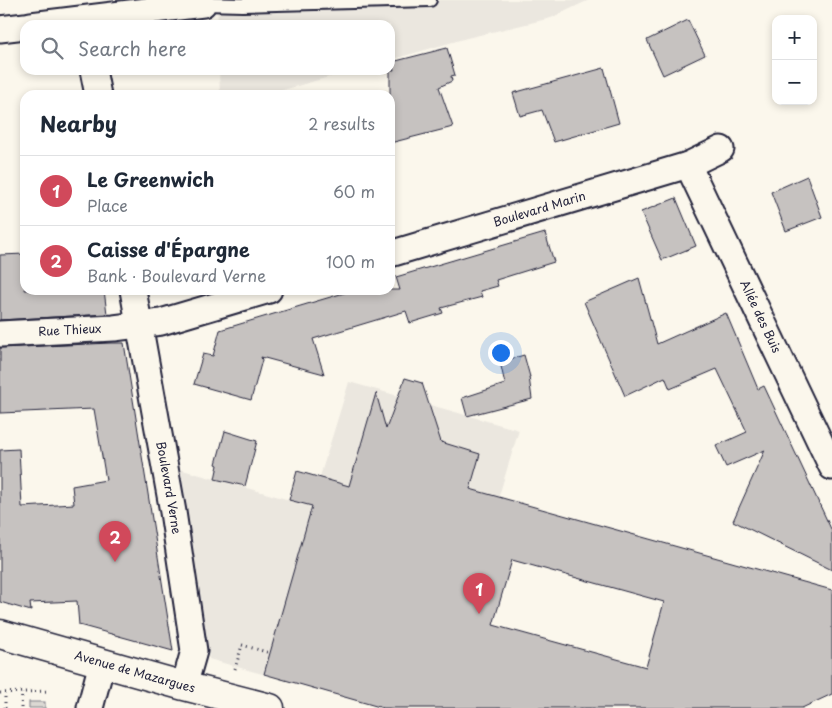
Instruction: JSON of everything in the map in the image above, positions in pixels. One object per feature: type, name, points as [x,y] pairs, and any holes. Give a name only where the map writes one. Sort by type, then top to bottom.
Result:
[{"type":"street","points":[[55,20],[84,14],[203,4]]},
{"type":"street","points":[[0,29],[20,27]]},
{"type":"street","points":[[94,75],[97,90]]},
{"type":"street","name":"Boulevard Marin","points":[[395,252],[688,164],[721,149]]},
{"type":"street","name":"Allée des Buis","points":[[688,164],[832,468]]},
{"type":"street","name":"Boulevard Verne","points":[[135,295],[174,512],[194,651],[184,686]]},
{"type":"street","points":[[140,325],[161,322],[252,295]]},
{"type":"street","name":"Rue Thieux","points":[[0,334],[140,325]]},
{"type":"street","name":"Avenue de Mazargues","points":[[0,634],[184,686],[270,708]]},
{"type":"street","points":[[90,708],[102,663]]},
{"type":"lane","points":[[203,4],[430,0]]},
{"type":"path","points":[[235,669],[242,645],[270,652]]},
{"type":"path","points":[[0,693],[49,691]]},
{"type":"path","points":[[5,693],[5,708]]},
{"type":"path","points":[[21,708],[22,693]]},
{"type":"shaded area","points":[[217,0],[589,0],[551,18],[467,38],[395,59],[395,20],[218,20]]},
{"type":"shaded area","points":[[219,75],[336,75],[283,90],[220,90]]},
{"type":"shaded area","points":[[349,382],[519,430],[437,708],[383,708],[209,659],[179,469],[311,506]]},
{"type":"shaded area","points":[[29,702],[45,702],[45,708],[29,708]]},
{"type":"building","points":[[688,20],[705,55],[663,75],[647,40]]},
{"type":"building","points":[[447,48],[455,75],[451,76],[452,81],[439,87],[453,127],[395,142],[395,90],[390,90],[390,75],[395,75],[395,61]]},
{"type":"building","points":[[604,68],[619,123],[554,142],[542,110],[520,116],[513,93]]},
{"type":"building","points":[[807,176],[822,217],[786,231],[771,192]]},
{"type":"building","points":[[676,198],[696,246],[662,260],[641,212]]},
{"type":"building","points":[[545,233],[554,262],[496,280],[498,286],[480,291],[482,297],[441,308],[443,313],[410,323],[406,311],[313,339],[324,374],[261,357],[262,360],[251,400],[194,384],[203,354],[213,356],[220,330],[337,295],[395,295],[395,290],[400,290],[396,277]]},
{"type":"building","points":[[20,254],[20,295],[105,295],[107,314],[0,320],[0,255]]},
{"type":"building","points":[[639,278],[657,344],[726,313],[758,389],[764,386],[832,531],[832,570],[733,521],[765,450],[726,467],[716,446],[747,432],[717,369],[670,389],[665,377],[625,396],[584,302]]},
{"type":"building","points":[[124,343],[173,651],[79,625],[77,601],[30,603],[31,611],[0,602],[0,450],[19,449],[22,507],[74,504],[72,486],[106,480],[94,409],[0,413],[0,348]]},
{"type":"building","points":[[524,355],[530,377],[532,399],[467,416],[462,398],[505,384],[500,362]]},
{"type":"building","points":[[405,378],[422,383],[441,442],[480,454],[470,489],[832,590],[832,694],[802,708],[383,708],[264,674],[312,506],[289,500],[297,471],[349,486],[376,393],[386,429]],"holes":[[[512,560],[664,602],[646,667],[493,625]]]},
{"type":"building","points":[[225,431],[257,441],[245,486],[215,479],[218,465],[216,464]]},
{"type":"place","name":"Caisse d'Épargne","points":[[115,562]]},
{"type":"place","name":"Le Greenwich","points":[[479,614]]}]
